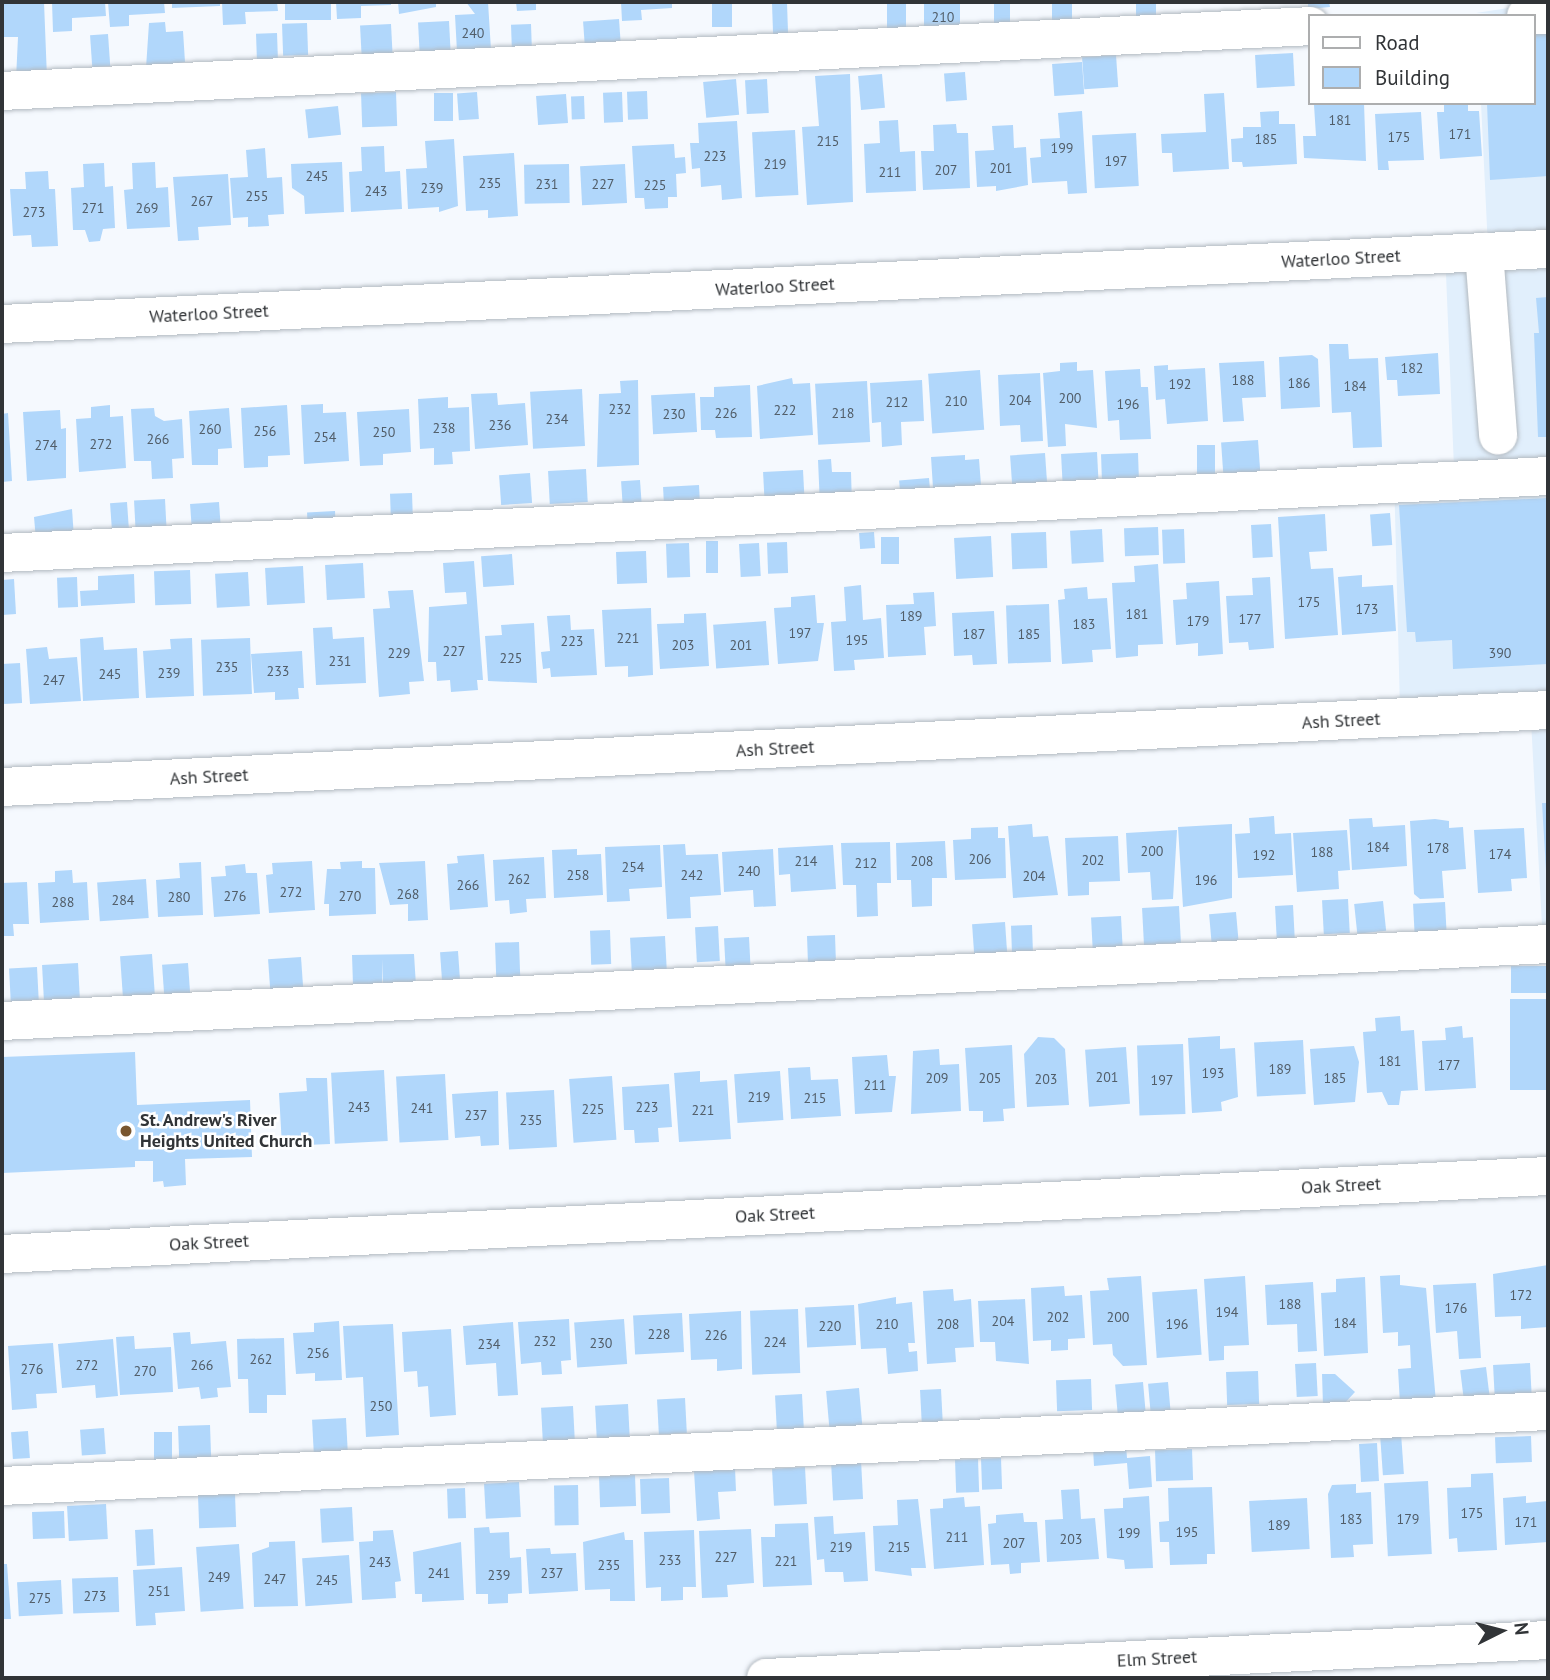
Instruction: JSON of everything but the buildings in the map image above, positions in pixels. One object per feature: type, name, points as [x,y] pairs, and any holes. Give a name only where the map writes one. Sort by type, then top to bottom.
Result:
[{"type":"street","points":[[2,91],[1308,26]]},
{"type":"street","name":"Waterloo Street","points":[[2,324],[1548,249]]},
{"type":"street","points":[[1484,252],[1498,435]]},
{"type":"street","points":[[2,553],[1548,477]]},
{"type":"street","name":"Ash Street","points":[[2,787],[1548,710]]},
{"type":"street","points":[[2,1020],[1548,944]]},
{"type":"street","name":"Oak Street","points":[[2,1254],[1548,1176]]},
{"type":"street","points":[[2,1486],[1548,1411]]},
{"type":"street","name":"Elm Street","points":[[766,1678],[1548,1640]]},
{"type":"shaded area","points":[[1548,2],[1548,944],[1543,944],[1530,702],[1400,709],[1394,474],[1454,468],[1445,250],[1488,248],[1481,105],[1536,105],[1536,14],[1476,13]]},
{"type":"place","name":"St. Andrew's River Heights United Church","points":[[126,1131]]}]
